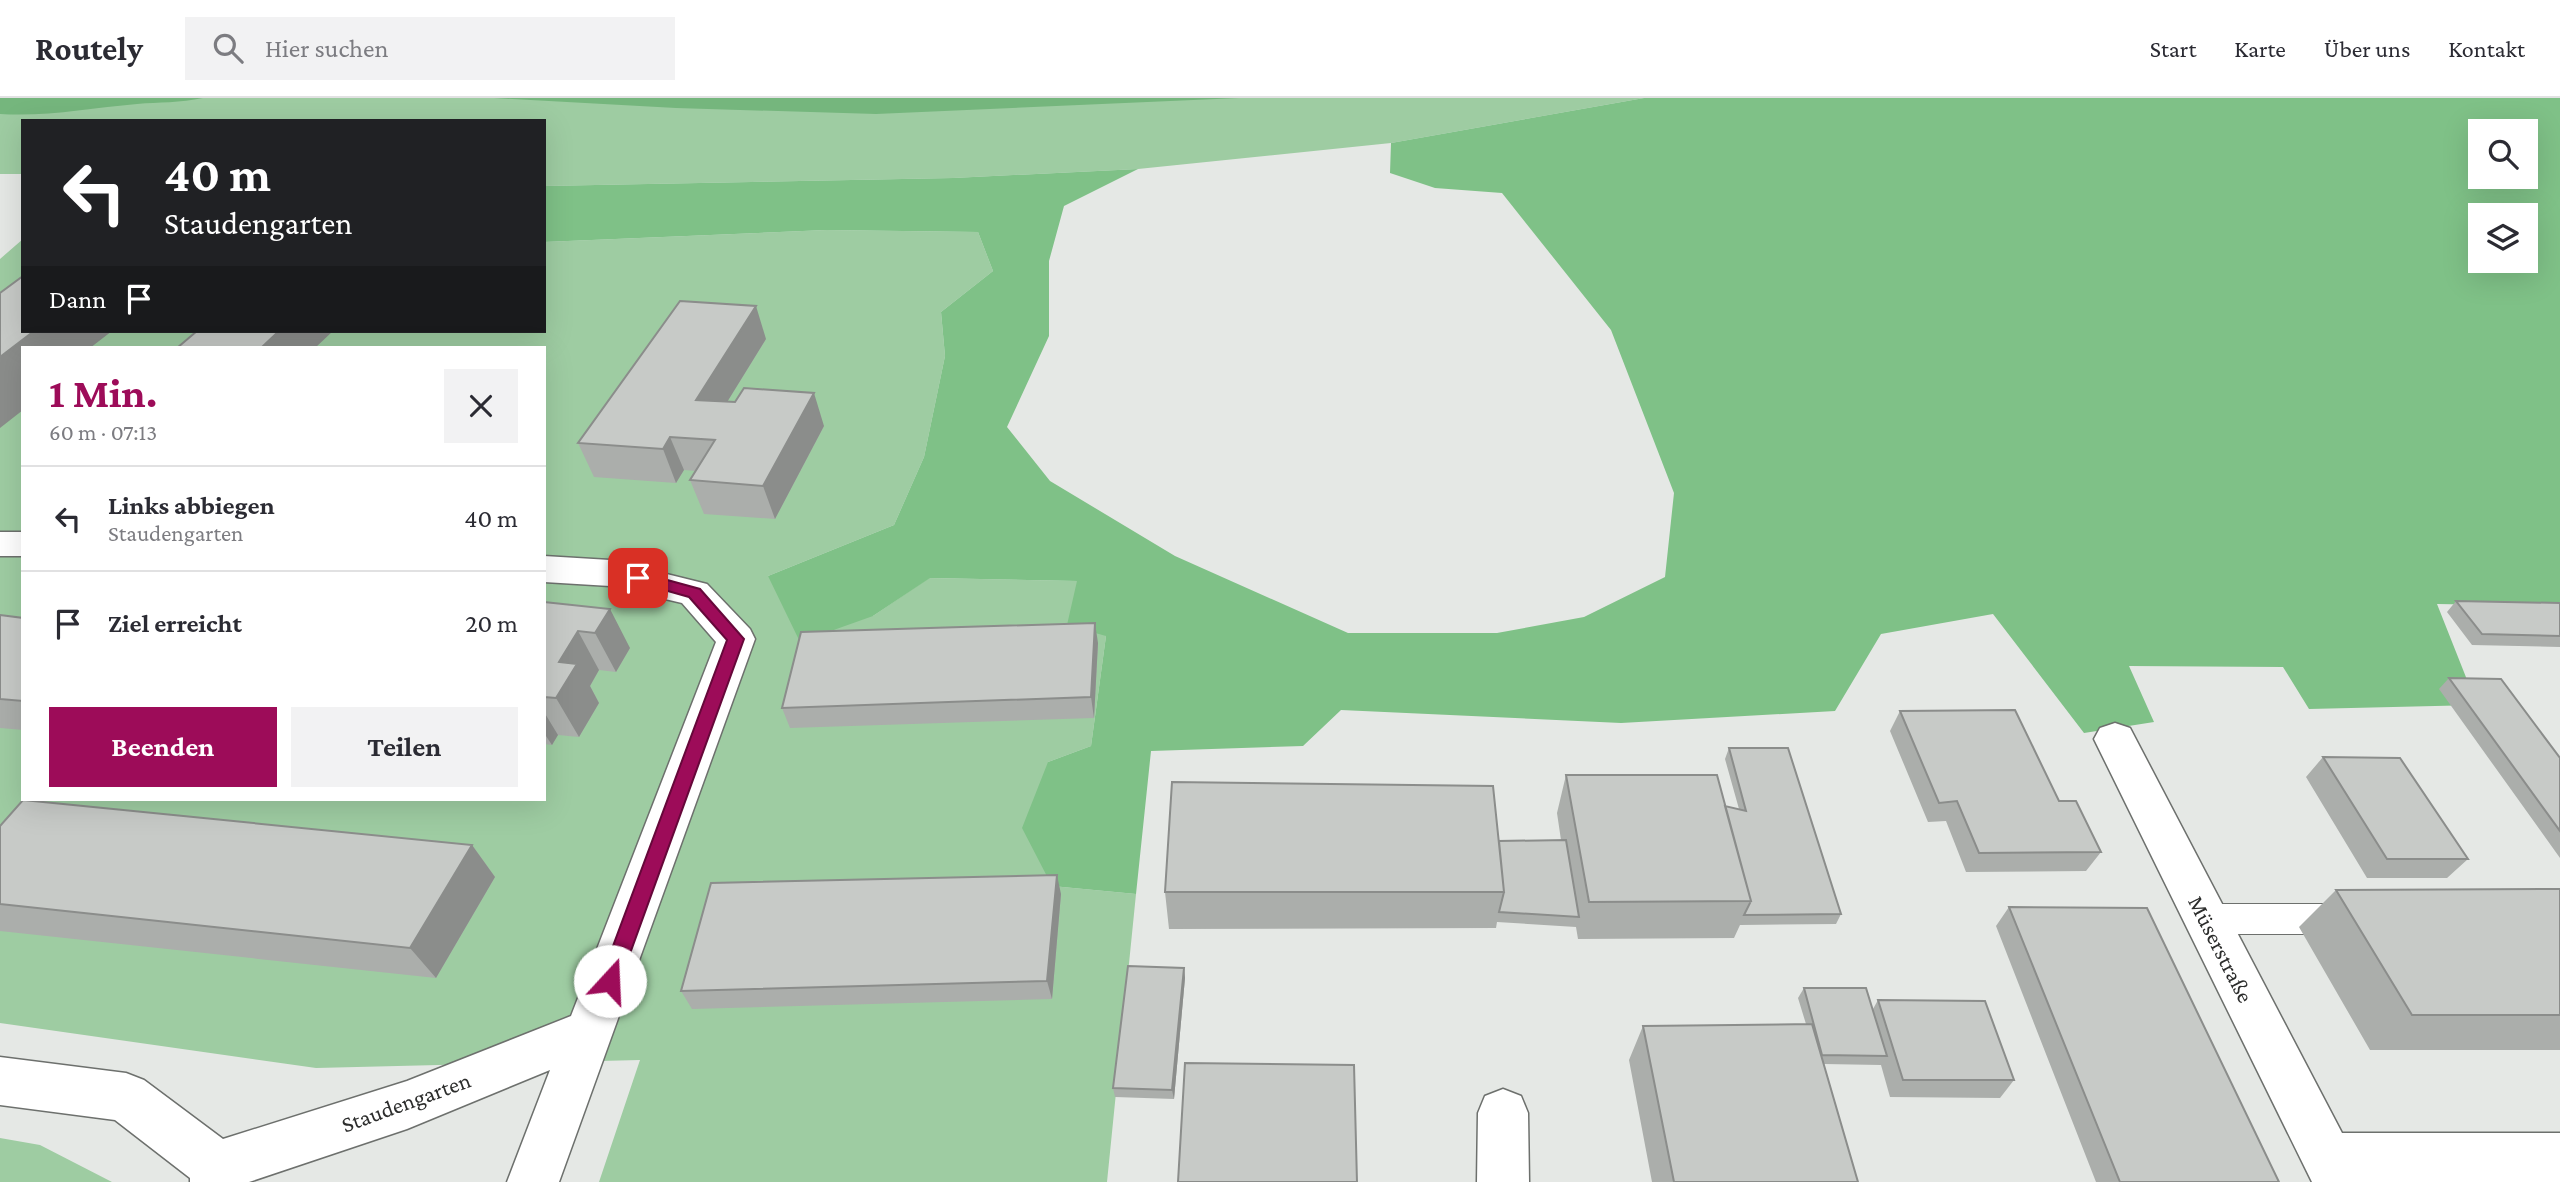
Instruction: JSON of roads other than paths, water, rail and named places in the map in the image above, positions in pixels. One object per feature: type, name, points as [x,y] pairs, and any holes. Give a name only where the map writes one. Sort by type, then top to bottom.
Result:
[{"type":"street","points":[[0,544],[21,544]]},
{"type":"street","points":[[533,1182],[736,639],[694,593],[610,573],[546,569]]},
{"type":"street","name":"Müserstraße","points":[[2115,739],[2334,1170],[2560,1158]]},
{"type":"street","name":"Staudengarten","points":[[0,1081],[126,1097],[216,1175],[407,1105],[592,1030]]},
{"type":"street","points":[[1503,1113],[1503,1182]]},
{"type":"lane","points":[[2206,919],[2379,919]]}]
